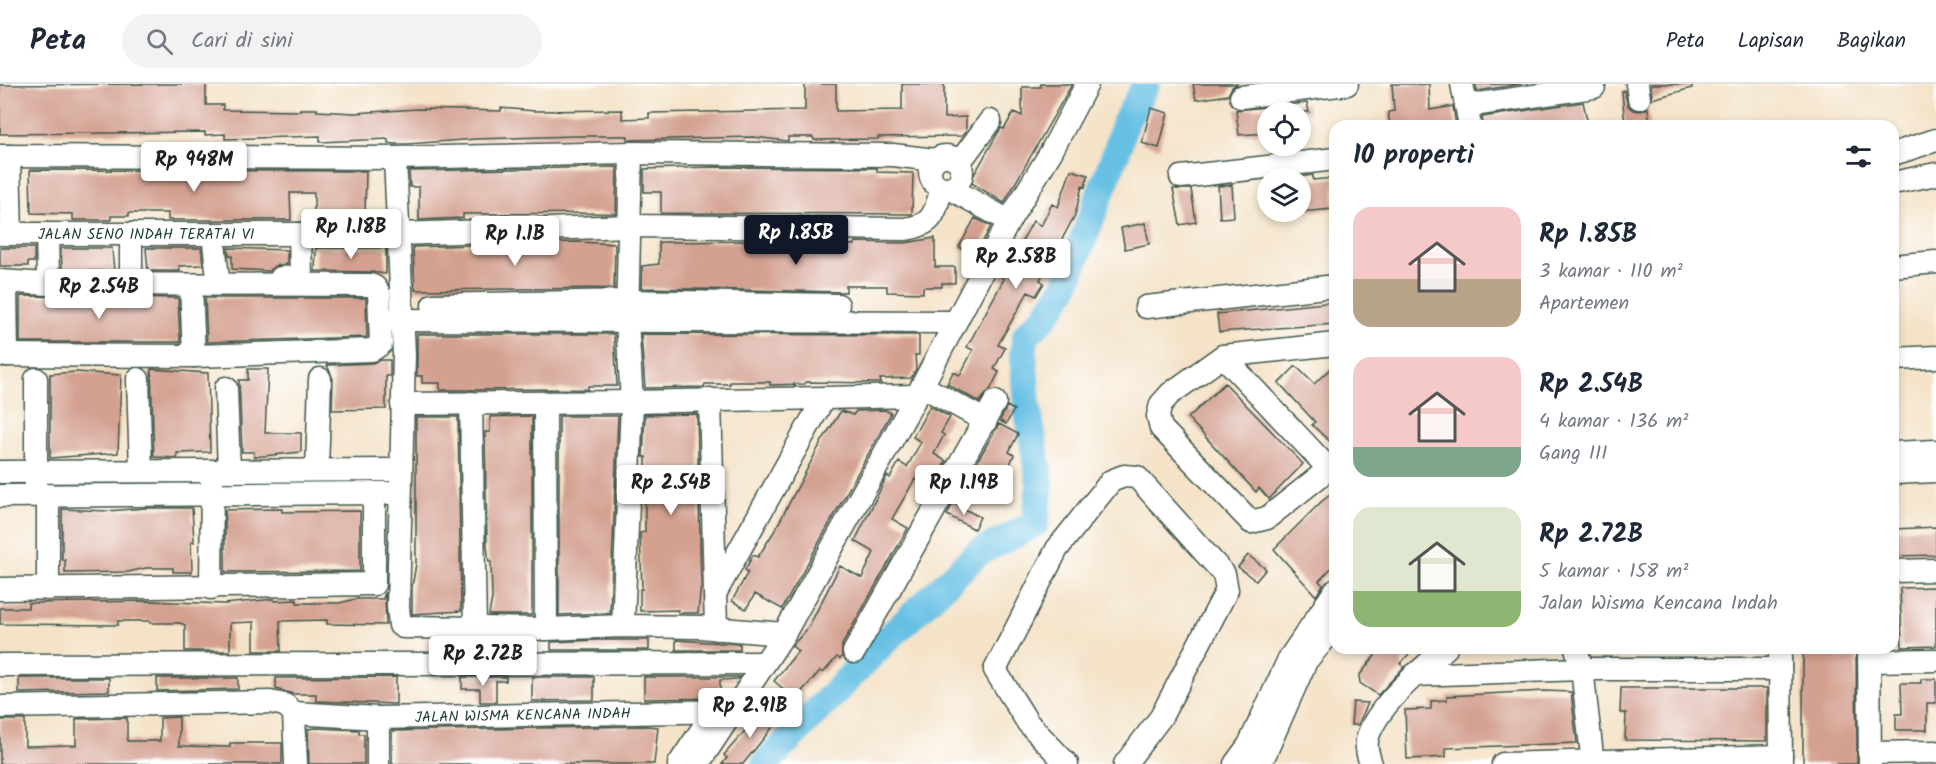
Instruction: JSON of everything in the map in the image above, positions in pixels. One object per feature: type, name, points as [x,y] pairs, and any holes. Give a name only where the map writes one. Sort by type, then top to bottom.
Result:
[{"type":"street","points":[[679,764],[764,663],[784,634],[1012,215],[1051,152],[1087,84]]},
{"type":"street","points":[[1241,97],[1347,84]]},
{"type":"street","points":[[1462,84],[1468,116],[1594,87]]},
{"type":"street","points":[[6,234],[4,156],[395,158],[631,153],[893,155],[935,160],[930,173],[935,185],[953,179],[990,121]]},
{"type":"street","points":[[1899,152],[1936,140]]},
{"type":"street","points":[[622,626],[632,402],[628,311],[631,153]]},
{"type":"street","points":[[395,158],[398,234],[395,315],[404,354],[399,584],[399,622],[403,627],[546,629],[622,626],[784,634]]},
{"type":"street","points":[[1181,177],[1329,160]]},
{"type":"street","points":[[1899,182],[1936,174]]},
{"type":"street","points":[[953,179],[1012,215]]},
{"type":"street","name":"JALAN SENO INDAH TERATAI VI","points":[[6,234],[398,234],[630,226],[905,229],[927,223],[953,179]]},
{"type":"street","points":[[47,234],[48,278]]},
{"type":"street","points":[[131,234],[131,278]]},
{"type":"street","points":[[213,234],[218,278]]},
{"type":"street","points":[[2,279],[302,278],[300,234]]},
{"type":"street","points":[[1899,265],[1936,262]]},
{"type":"street","points":[[2,279],[191,285],[370,285],[375,287],[395,315]]},
{"type":"street","points":[[2,279],[4,355],[194,356],[376,349],[381,344],[395,315]]},
{"type":"street","points":[[191,285],[194,356]]},
{"type":"street","points":[[1146,307],[1329,287]]},
{"type":"street","points":[[395,315],[628,311],[958,315]]},
{"type":"street","points":[[1329,345],[1223,356],[1170,394],[1161,404],[1158,416],[1161,428],[1251,522],[1267,518],[1329,468]]},
{"type":"street","points":[[1223,356],[1329,463]]},
{"type":"street","points":[[1899,359],[1936,357]]},
{"type":"street","points":[[36,379],[36,472],[42,495],[48,589]]},
{"type":"street","points":[[138,379],[141,471]]},
{"type":"street","points":[[317,470],[320,380]]},
{"type":"street","points":[[211,588],[212,494],[221,471],[226,388]]},
{"type":"street","points":[[402,404],[824,398],[918,391],[991,411],[855,652]]},
{"type":"street","points":[[715,593],[824,398]]},
{"type":"street","points":[[710,399],[716,629]]},
{"type":"street","points":[[471,403],[474,628]]},
{"type":"street","points":[[545,403],[546,629]]},
{"type":"street","points":[[1899,453],[1936,451]]},
{"type":"street","points":[[0,472],[401,470]]},
{"type":"street","points":[[1899,473],[1936,471]]},
{"type":"street","points":[[1067,764],[1028,723],[995,670],[1058,549],[1111,481],[1124,476],[1137,477],[1224,574],[1227,590],[1161,717],[1125,764]]},
{"type":"street","points":[[374,493],[374,584]]},
{"type":"street","points":[[0,496],[400,493]]},
{"type":"street","points":[[1899,571],[1936,570]]},
{"type":"street","points":[[0,589],[399,584]]},
{"type":"street","points":[[1258,764],[1266,754],[1326,619]]},
{"type":"street","points":[[1235,764],[1249,745],[1289,659],[1326,619]]},
{"type":"street","points":[[1371,764],[1367,751],[1368,736],[1384,711],[1414,675],[1439,654]]},
{"type":"street","points":[[1936,660],[1869,655],[1869,759],[1936,752]]},
{"type":"street","points":[[1414,675],[1579,658],[1780,658],[1781,760],[1503,764]]},
{"type":"street","points":[[1579,658],[1593,763]]},
{"type":"street","points":[[0,665],[764,663]]},
{"type":"street","points":[[193,705],[194,665]]},
{"type":"street","name":"JALAN WISMA KENCANA INDAH","points":[[0,707],[270,702],[285,705],[294,713],[378,718],[723,712]]},
{"type":"street","points":[[698,764],[723,712]]},
{"type":"street","points":[[294,713],[296,764]]},
{"type":"street","points":[[378,718],[378,764]]},
{"type":"building","points":[[206,84],[206,105],[223,105],[223,110],[300,111],[300,109],[317,109],[317,111],[354,113],[418,109],[501,111],[501,108],[535,111],[622,110],[622,119],[649,118],[649,113],[805,110],[805,84],[836,84],[836,111],[902,110],[902,84],[944,84],[944,118],[966,117],[966,131],[962,136],[878,137],[878,139],[814,140],[813,137],[788,137],[788,141],[753,137],[628,140],[628,136],[575,136],[408,144],[388,143],[388,139],[320,142],[320,136],[225,139],[225,134],[205,135],[205,132],[0,134],[0,85]]},
{"type":"building","points":[[1041,84],[1072,84],[1004,203],[970,182],[1001,128],[1004,129],[1014,112],[1022,116],[1022,87],[1041,87]]},
{"type":"building","points":[[1193,84],[1238,84],[1232,87],[1228,95],[1196,100]]},
{"type":"building","points":[[1392,84],[1429,84],[1430,110],[1453,106],[1455,120],[1389,120],[1388,112],[1394,111]]},
{"type":"building","points":[[1476,84],[1522,84],[1477,91]]},
{"type":"building","points":[[1651,84],[1692,84],[1692,88],[1652,99]]},
{"type":"building","points":[[1624,90],[1628,106],[1633,110],[1641,111],[1648,108],[1649,120],[1624,120],[1622,91]]},
{"type":"building","points":[[1583,102],[1587,120],[1482,120],[1482,117]]},
{"type":"building","points":[[1151,108],[1168,113],[1159,148],[1142,143]]},
{"type":"building","points":[[1257,108],[1257,134],[1239,135],[1236,110]]},
{"type":"building","points":[[617,167],[616,213],[463,214],[463,218],[419,220],[419,187],[410,187],[409,171]]},
{"type":"building","points":[[877,168],[877,172],[913,173],[912,214],[661,213],[661,192],[644,192],[644,169]]},
{"type":"building","points":[[30,170],[366,171],[365,213],[314,213],[314,193],[290,193],[291,220],[168,220],[168,213],[129,213],[129,216],[111,216],[111,220],[73,220],[73,214],[31,213]]},
{"type":"building","points":[[1071,170],[1088,175],[1085,187],[1082,186],[1075,215],[1040,280],[1044,283],[1036,296],[1028,292],[998,345],[1005,348],[994,369],[999,372],[990,390],[979,402],[947,384],[953,372],[960,375],[973,350],[967,347],[1004,279],[997,273],[1012,245],[1018,248],[1033,221],[1041,226],[1052,204],[1058,207]]},
{"type":"building","points":[[1311,175],[1313,175],[1313,180],[1329,179],[1329,209],[1311,211]]},
{"type":"building","points":[[1232,185],[1234,217],[1220,218],[1218,186]]},
{"type":"building","points":[[1173,189],[1191,189],[1196,222],[1180,225]]},
{"type":"building","points":[[975,218],[991,226],[975,256],[959,247]]},
{"type":"building","points":[[1145,223],[1149,244],[1125,249],[1121,228]]},
{"type":"building","points":[[935,238],[935,267],[955,267],[955,283],[942,283],[942,287],[923,287],[923,293],[887,292],[887,286],[846,286],[846,292],[641,288],[642,266],[659,264],[659,242],[770,241],[855,245],[855,242],[905,243]]},
{"type":"building","points":[[579,242],[615,244],[614,288],[415,290],[413,247]]},
{"type":"building","points":[[0,248],[34,248],[34,262],[28,262],[28,266],[0,266]]},
{"type":"building","points":[[61,248],[112,248],[114,271],[62,271]]},
{"type":"building","points":[[146,248],[201,248],[203,265],[179,266],[180,271],[148,271]]},
{"type":"building","points":[[228,248],[287,250],[287,264],[274,266],[269,271],[232,269],[232,256],[229,256]]},
{"type":"building","points":[[316,248],[386,248],[386,274],[315,271]]},
{"type":"building","points":[[20,296],[178,298],[180,342],[20,342]]},
{"type":"building","points":[[205,298],[366,298],[367,337],[207,342]]},
{"type":"building","points":[[1329,303],[1329,324],[1219,332],[1217,314]]},
{"type":"building","points":[[417,334],[614,334],[617,386],[588,386],[588,389],[440,390],[440,383],[422,383],[422,376],[417,376]]},
{"type":"building","points":[[641,334],[919,335],[919,355],[915,355],[916,369],[911,378],[880,379],[881,383],[805,382],[805,384],[770,385],[770,382],[730,382],[730,384],[705,384],[704,387],[645,388]]},
{"type":"building","points":[[390,360],[390,376],[386,376],[386,409],[332,410],[333,379],[327,365],[372,363]]},
{"type":"building","points":[[1296,366],[1314,384],[1329,370],[1329,441],[1312,425],[1315,422],[1279,383]]},
{"type":"building","points":[[151,369],[208,373],[210,452],[177,453],[177,458],[154,457]]},
{"type":"building","points":[[248,369],[268,369],[265,433],[301,433],[301,452],[254,457],[254,452],[242,452],[239,380],[248,380]]},
{"type":"building","points":[[76,372],[121,375],[118,453],[50,458],[50,374]]},
{"type":"building","points":[[1225,383],[1303,464],[1269,499],[1259,488],[1256,492],[1188,418]]},
{"type":"building","points":[[930,406],[950,417],[941,433],[944,435],[934,454],[946,461],[931,488],[915,479],[892,519],[908,528],[842,645],[842,657],[840,659],[837,657],[823,673],[820,671],[795,699],[774,681],[798,651],[792,646],[808,628],[840,566],[862,578],[874,552],[855,541],[887,476],[890,478],[899,462],[907,467],[921,442],[913,437]]},
{"type":"building","points":[[1007,406],[1014,410],[1006,424],[1000,421]]},
{"type":"building","points":[[885,410],[891,413],[782,609],[755,594],[746,609],[732,601],[748,572],[745,570],[753,555],[758,557],[775,530],[822,441],[841,411],[853,415],[856,411]]},
{"type":"building","points":[[697,414],[701,585],[698,613],[678,613],[678,610],[640,611],[640,589],[642,589],[640,533],[645,532],[645,495],[649,495],[649,468],[646,468],[646,457],[643,457],[645,415]]},
{"type":"building","points":[[532,416],[532,615],[489,615],[492,598],[491,562],[489,562],[487,546],[485,432],[490,432],[490,417]]},
{"type":"building","points":[[559,416],[618,416],[610,613],[559,615]]},
{"type":"building","points":[[416,417],[458,417],[461,611],[412,614],[412,587],[416,564]]},
{"type":"building","points":[[999,424],[1018,434],[1009,452],[1014,455],[1001,485],[1005,487],[999,498],[978,488],[980,483],[968,477]]},
{"type":"building","points":[[1329,496],[1329,570],[1319,581],[1323,585],[1316,596],[1274,549]]},
{"type":"building","points":[[953,503],[980,517],[974,529],[947,515]]},
{"type":"building","points":[[192,508],[194,542],[191,542],[192,572],[173,572],[173,568],[146,568],[128,572],[65,573],[65,560],[62,560],[62,509],[107,511]]},
{"type":"building","points":[[282,509],[282,512],[360,511],[360,571],[225,572],[225,510]]},
{"type":"building","points":[[1936,527],[1936,555],[1899,556],[1899,529]]},
{"type":"building","points":[[1248,555],[1266,569],[1256,581],[1238,567]]},
{"type":"building","points":[[1936,587],[1936,646],[1902,647],[1900,588]]},
{"type":"building","points":[[385,592],[386,625],[327,624],[327,620],[280,621],[281,651],[254,651],[254,622],[230,623],[230,651],[185,651],[185,625],[180,623],[118,621],[118,625],[0,624],[0,608],[28,608],[28,603],[148,601],[224,604],[274,599],[274,601],[297,600],[297,603],[339,603],[356,599],[383,599]]},
{"type":"building","points":[[649,640],[649,650],[551,650],[551,642]]},
{"type":"building","points":[[676,640],[740,644],[740,650],[676,650]]},
{"type":"building","points":[[445,641],[506,642],[506,650],[445,650]]},
{"type":"building","points":[[1376,654],[1409,654],[1400,664],[1404,667],[1378,695],[1360,683],[1359,676]]},
{"type":"building","points":[[1803,654],[1856,654],[1857,764],[1803,764]]},
{"type":"building","points":[[396,677],[396,704],[316,701],[316,694],[293,694],[276,689],[276,678]]},
{"type":"building","points":[[462,677],[506,677],[506,681],[496,681],[496,702],[480,702],[480,689],[462,689]]},
{"type":"building","points":[[532,677],[594,677],[594,700],[532,701]]},
{"type":"building","points":[[644,677],[740,677],[720,680],[720,698],[644,699]]},
{"type":"building","points":[[19,678],[109,678],[109,691],[19,693]]},
{"type":"building","points":[[157,678],[238,678],[238,689],[157,691]]},
{"type":"building","points":[[1921,679],[1936,679],[1936,703],[1927,703],[1927,730],[1896,730],[1896,714],[1902,714],[1901,683],[1921,683]]},
{"type":"building","points":[[1621,688],[1767,688],[1767,741],[1625,740],[1626,713],[1620,713]]},
{"type":"building","points":[[1544,691],[1571,692],[1577,743],[1446,748],[1446,757],[1407,759],[1405,710],[1431,709],[1431,701],[1447,700],[1447,696]]},
{"type":"building","points":[[1353,702],[1368,703],[1358,725],[1351,725]]},
{"type":"building","points":[[761,709],[776,723],[743,764],[722,764],[727,758],[724,755],[750,725],[747,723]]},
{"type":"building","points":[[179,717],[179,746],[230,747],[230,743],[282,743],[282,764],[0,764],[0,720],[25,720],[25,746],[76,745],[76,719],[127,718],[127,741],[160,741],[160,718]]},
{"type":"building","points":[[658,727],[654,764],[392,764],[392,731]]},
{"type":"building","points":[[308,729],[359,730],[359,734],[364,734],[364,764],[309,764]]},
{"type":"waterway","points":[[765,764],[878,648],[978,553],[1035,524],[1040,484],[1027,404],[1023,353],[1026,335],[1044,318],[1065,287],[1117,150],[1124,125],[1146,84]]}]
